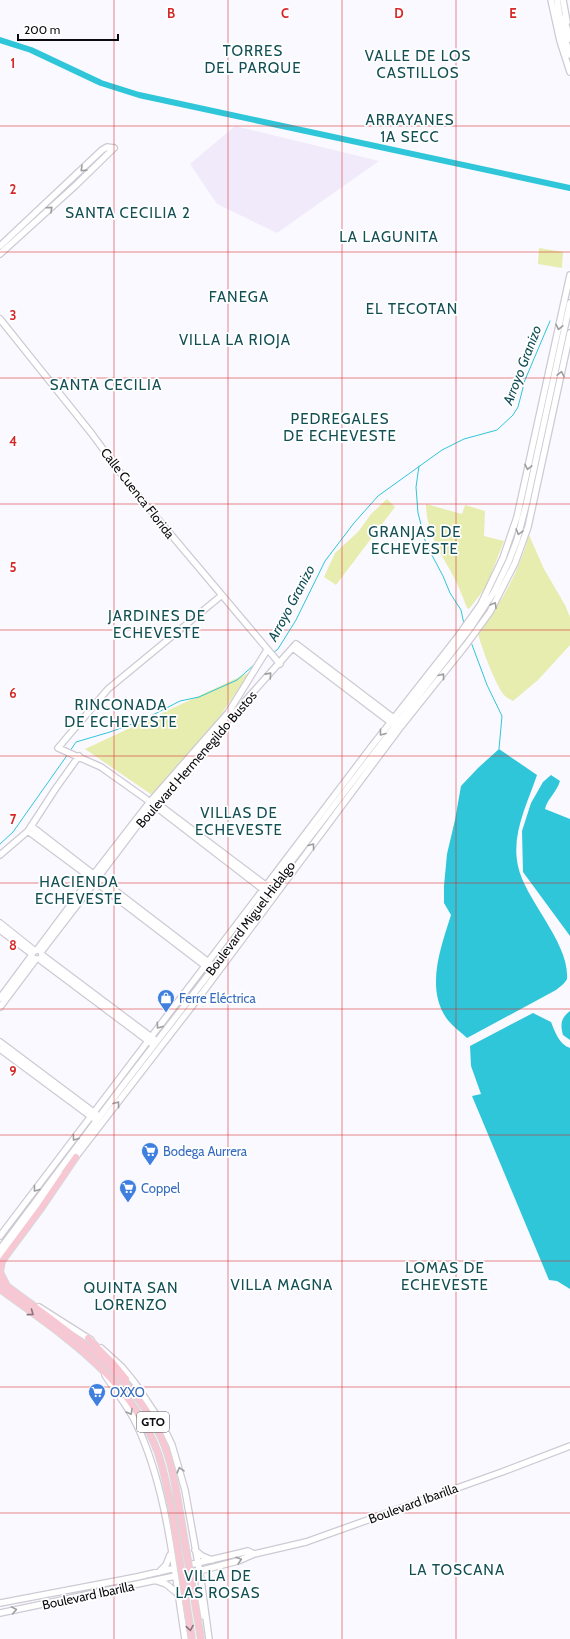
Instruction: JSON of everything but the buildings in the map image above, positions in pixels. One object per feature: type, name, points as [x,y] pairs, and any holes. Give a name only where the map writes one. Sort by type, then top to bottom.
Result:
[{"type":"main road","points":[[3,1290],[0,1272],[2,1261],[50,1196],[76,1156]]},
{"type":"main road","name":"GTO","points":[[0,1281],[3,1290],[101,1368],[127,1396],[148,1431],[162,1466],[171,1506],[192,1639]]},
{"type":"main road","name":"GTO","points":[[3,1290],[95,1355],[116,1373],[147,1411],[161,1437],[171,1465],[201,1639]]},
{"type":"main road","points":[[88,1338],[118,1368],[127,1380],[132,1391]]},
{"type":"street","points":[[551,0],[560,41],[570,72]]},
{"type":"street","points":[[563,0],[570,34]]},
{"type":"street","points":[[557,2],[562,9],[570,39]]},
{"type":"street","points":[[557,2],[562,29],[570,55]]},
{"type":"street","points":[[0,246],[102,150],[114,148],[76,185],[0,254]]},
{"type":"street","points":[[535,448],[570,275]]},
{"type":"street","points":[[535,448],[552,388],[570,303]]},
{"type":"street","name":"Calle Cuenca Florida","points":[[0,319],[92,434],[130,486],[280,664]]},
{"type":"street","points":[[540,470],[570,333]]},
{"type":"street","points":[[552,388],[551,379],[553,353]]},
{"type":"street","points":[[535,448],[542,452],[540,470]]},
{"type":"street","name":"Boulevard Miguel Hidalgo","points":[[0,1257],[161,1047],[274,896],[442,661],[494,592],[509,561],[522,523],[535,448]]},
{"type":"street","name":"Boulevard Miguel Hidalgo","points":[[0,1249],[97,1119],[213,968],[317,819],[466,645],[490,612],[515,563],[528,527],[540,470]]},
{"type":"street","points":[[222,595],[108,689],[60,749],[79,756],[101,768],[151,802],[274,896]]},
{"type":"street","points":[[261,642],[262,657]]},
{"type":"street","name":"Boulevard Hermenegildo Bustos","points":[[151,802],[280,664],[294,646],[397,724]]},
{"type":"street","name":"Boulevard Hermenegildo Bustos","points":[[0,1007],[37,954],[151,802],[224,718],[249,681],[262,657],[269,651]]},
{"type":"street","name":"Boulevard Miguel Hidalgo","points":[[60,1159],[208,964],[397,724]]},
{"type":"street","points":[[0,855],[29,829],[79,756]]},
{"type":"street","points":[[317,819],[340,798]]},
{"type":"street","points":[[29,829],[213,968]]},
{"type":"street","points":[[0,923],[37,954],[161,1047]]},
{"type":"street","points":[[0,930],[37,954]]},
{"type":"street","name":"Boulevard Hermenegildo Bustos","points":[[0,998],[37,954]]},
{"type":"street","points":[[0,1042],[103,1123]]},
{"type":"street","points":[[0,1049],[92,1115]]},
{"type":"street","points":[[45,1189],[60,1159]]},
{"type":"street","points":[[0,1236],[60,1159]]},
{"type":"street","points":[[3,1290],[88,1338],[108,1353],[122,1367],[154,1410],[172,1445],[185,1490],[201,1580],[209,1639]]},
{"type":"street","points":[[101,1368],[136,1423],[166,1508],[173,1547],[177,1550],[185,1552],[190,1549],[190,1546],[184,1501],[185,1490]]},
{"type":"street","name":"Boulevard Ibarilla","points":[[0,1603],[306,1542],[570,1446]]},
{"type":"street","points":[[160,1492],[185,1639]]},
{"type":"street","points":[[195,1550],[202,1556],[212,1560]]},
{"type":"street","points":[[159,1572],[166,1565],[171,1553]]},
{"type":"street","name":"Boulevard Ibarilla","points":[[0,1613],[154,1580],[175,1577],[213,1568],[251,1554]]},
{"type":"street","points":[[201,1580],[206,1573],[213,1568]]},
{"type":"street","points":[[154,1580],[166,1584],[177,1593]]},
{"type":"street","points":[[182,1619],[181,1592],[189,1587],[195,1589],[197,1592],[202,1613],[206,1620]]},
{"type":"street","points":[[22,1598],[27,1600],[28,1608]]},
{"type":"shaded area","points":[[235,126],[379,161],[277,233],[217,204],[190,164]]},
{"type":"green space","points":[[539,248],[563,252],[562,268],[538,264]]},
{"type":"green space","points":[[387,499],[395,507],[336,585],[324,577],[335,553],[358,532],[371,514]]},
{"type":"green space","points":[[426,504],[462,514],[465,505],[485,511],[484,536],[504,541],[486,587],[469,609],[467,608],[455,579],[430,530]]},
{"type":"green space","points":[[529,535],[544,569],[565,605],[570,617],[570,645],[538,680],[513,701],[505,696],[493,676],[478,633],[495,610],[509,586],[515,574]]},
{"type":"green space","points":[[250,672],[214,725],[152,795],[85,749]]},
{"type":"water","points":[[499,749],[537,775],[518,831],[516,854],[522,879],[562,951],[566,965],[567,979],[556,990],[467,1038],[447,1019],[440,1007],[437,994],[437,967],[443,940],[451,915],[444,903],[447,854],[461,786]]},
{"type":"water","points":[[551,775],[560,781],[545,809],[570,819],[570,936],[523,872],[522,831],[531,803],[543,782]]},
{"type":"water","points":[[570,1011],[570,1040],[563,1035],[562,1024],[563,1019]]},
{"type":"water","points":[[533,1013],[551,1022],[560,1041],[570,1048],[570,1289],[557,1281],[549,1280],[472,1096],[481,1094],[471,1066],[470,1046]]},
{"type":"waterway","points":[[0,40],[31,50],[101,83],[139,95],[570,188]]},
{"type":"waterway","name":"Arroyo Granizo","points":[[273,653],[278,649],[296,620],[325,561],[354,523],[378,496],[442,450],[464,439],[497,430],[513,415],[518,407],[525,380],[550,321]]},
{"type":"waterway","points":[[419,466],[416,487],[418,513],[426,544],[450,593],[461,610],[464,624]]},
{"type":"waterway","points":[[471,642],[487,685],[502,716],[499,749]]},
{"type":"waterway","name":"Arroyo Granizo","points":[[70,751],[76,742],[143,720],[180,701],[199,697],[237,680],[255,664]]},
{"type":"waterway","name":"Arroyo Granizo","points":[[0,844],[13,832],[68,754]]},
{"type":"place","name":"Ferre Eléctrica","points":[[166,1013]]},
{"type":"place","name":"Bodega Aurrera","points":[[150,1166]]},
{"type":"place","name":"Coppel","points":[[128,1203]]},
{"type":"place","name":"OXXO","points":[[97,1407]]},
{"type":"district","name":"TORRES DEL PARQUE","points":[[253,60]]},
{"type":"district","name":"VALLE DE LOS CASTILLOS","points":[[418,64]]},
{"type":"district","name":"ARRAYANES 1A SECC","points":[[410,128]]},
{"type":"district","name":"SANTA CECILIA 2","points":[[128,213]]},
{"type":"district","name":"LA LAGUNITA","points":[[389,237]]},
{"type":"district","name":"FANEGA","points":[[239,297]]},
{"type":"district","name":"EL TECOTAN","points":[[412,309]]},
{"type":"district","name":"VILLA LA RIOJA","points":[[235,340]]},
{"type":"district","name":"SANTA CECILIA","points":[[106,385]]},
{"type":"district","name":"PEDREGALES DE ECHEVESTE","points":[[340,428]]},
{"type":"district","name":"GRANJAS DE ECHEVESTE","points":[[415,540]]},
{"type":"district","name":"JARDINES DE ECHEVESTE","points":[[157,624]]},
{"type":"district","name":"RINCONADA DE ECHEVESTE","points":[[121,714]]},
{"type":"district","name":"VILLAS DE ECHEVESTE","points":[[239,822]]},
{"type":"district","name":"HACIENDA ECHEVESTE","points":[[79,890]]},
{"type":"district","name":"LOMAS DE ECHEVESTE","points":[[445,1276]]},
{"type":"district","name":"VILLA MAGNA","points":[[282,1285]]},
{"type":"district","name":"QUINTA SAN LORENZO","points":[[131,1296]]},
{"type":"district","name":"LA TOSCANA","points":[[457,1570]]},
{"type":"district","name":"VILLA DE LAS ROSAS","points":[[218,1584]]}]
